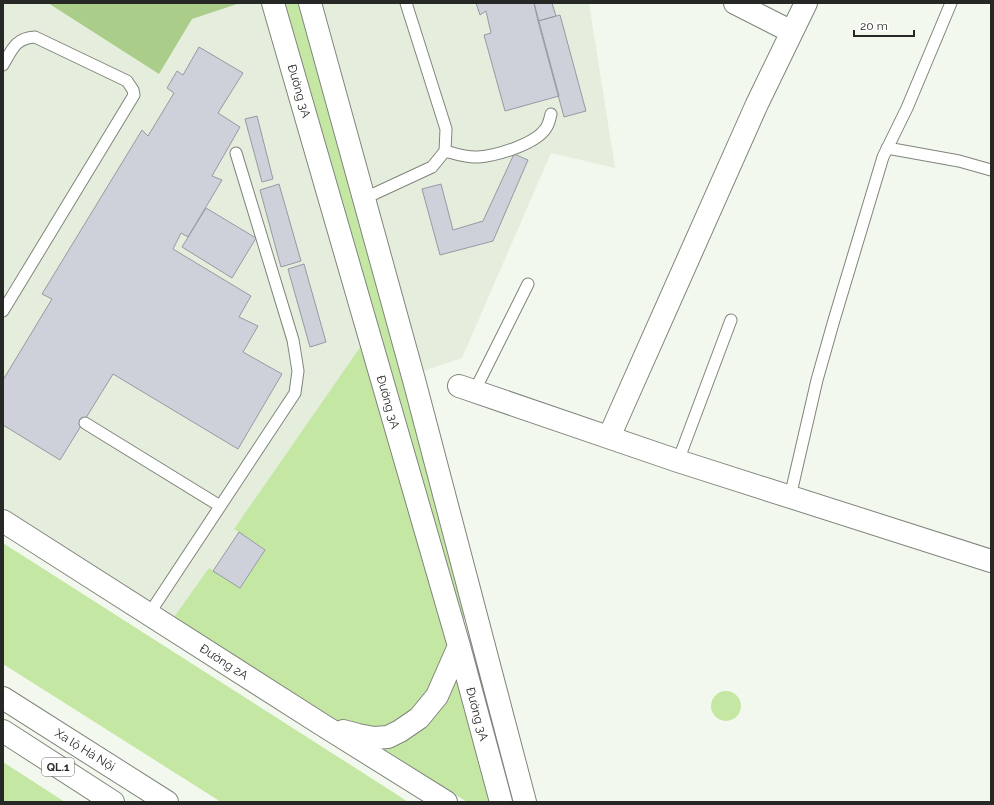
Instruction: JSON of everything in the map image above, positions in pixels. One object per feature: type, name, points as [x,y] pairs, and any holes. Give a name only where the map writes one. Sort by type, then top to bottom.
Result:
[{"type":"main road","name":"Đường 3A","points":[[273,3],[459,646],[501,802]]},
{"type":"main road","name":"Đường 3A","points":[[310,3],[416,388],[525,802]]},
{"type":"main road","points":[[735,3],[792,32]]},
{"type":"main road","points":[[608,436],[754,111],[806,3]]},
{"type":"main road","points":[[467,388],[678,461],[991,561]]},
{"type":"main road","name":"Đường 2A","points":[[3,521],[446,802]]},
{"type":"main road","points":[[321,724],[374,738],[388,737],[400,731],[419,718],[437,696],[459,646]]},
{"type":"main road","name":"Xa lộ Hà Nội","points":[[3,698],[167,802]]},
{"type":"main road","name":"QL.1","points":[[3,732],[113,802]]},
{"type":"lane","points":[[364,199],[432,167],[445,151],[446,129],[406,3]]},
{"type":"lane","points":[[790,497],[817,380],[881,164],[887,148],[907,108],[951,3]]},
{"type":"lane","points":[[3,65],[16,43],[27,38],[35,37],[127,81],[133,90],[134,95],[3,311]]},
{"type":"lane","points":[[445,151],[465,156],[479,157],[506,152],[532,141],[546,129],[551,114]]},
{"type":"lane","points":[[887,148],[959,161],[991,170]]},
{"type":"lane","points":[[149,614],[295,393],[298,371],[293,340],[236,153]]},
{"type":"lane","points":[[467,388],[528,284]]},
{"type":"lane","points":[[678,461],[731,320]]},
{"type":"lane","points":[[85,423],[220,506]]},
{"type":"shaded area","points":[[3,3],[589,3],[615,168],[551,153],[462,358],[423,371],[487,613],[441,625],[449,652],[341,723],[3,507]]},
{"type":"green space","points":[[48,3],[240,3],[192,19],[159,74]]},
{"type":"green space","points":[[285,3],[298,3],[403,383],[465,618],[463,619]]},
{"type":"green space","points":[[361,346],[449,652],[432,692],[414,713],[386,730],[341,723],[174,617],[209,568],[240,588],[265,550],[234,529]]},
{"type":"green space","points":[[3,543],[408,802],[221,802],[3,664]]},
{"type":"green space","points":[[454,672],[489,802],[467,802],[376,744]]},
{"type":"green space","points":[[726,691],[737,695],[741,706],[737,717],[726,721],[715,717],[711,706],[715,695]]},
{"type":"green space","points":[[3,762],[65,802],[3,802]]},
{"type":"building","points":[[476,3],[534,3],[559,96],[505,111],[484,35],[491,33],[486,11],[480,15]]},
{"type":"building","points":[[534,3],[552,3],[556,16],[538,21]]},
{"type":"building","points":[[560,15],[586,111],[564,117],[538,21]]},
{"type":"building","points":[[199,47],[243,73],[218,113],[240,127],[212,176],[222,180],[188,237],[181,233],[173,249],[251,296],[239,317],[258,326],[243,352],[282,374],[238,449],[113,374],[60,460],[3,425],[3,380],[52,299],[42,294],[142,130],[148,136],[174,93],[167,88],[177,71],[183,75]]},
{"type":"building","points":[[257,116],[273,179],[262,182],[245,119]]},
{"type":"building","points":[[514,154],[528,160],[493,241],[440,255],[422,189],[441,184],[453,230],[483,221]]},
{"type":"building","points":[[279,184],[301,261],[281,267],[260,190]]},
{"type":"building","points":[[206,208],[256,238],[232,278],[182,247]]},
{"type":"building","points":[[304,264],[326,342],[310,347],[288,269]]},
{"type":"building","points":[[239,532],[265,550],[240,588],[213,571]]}]
